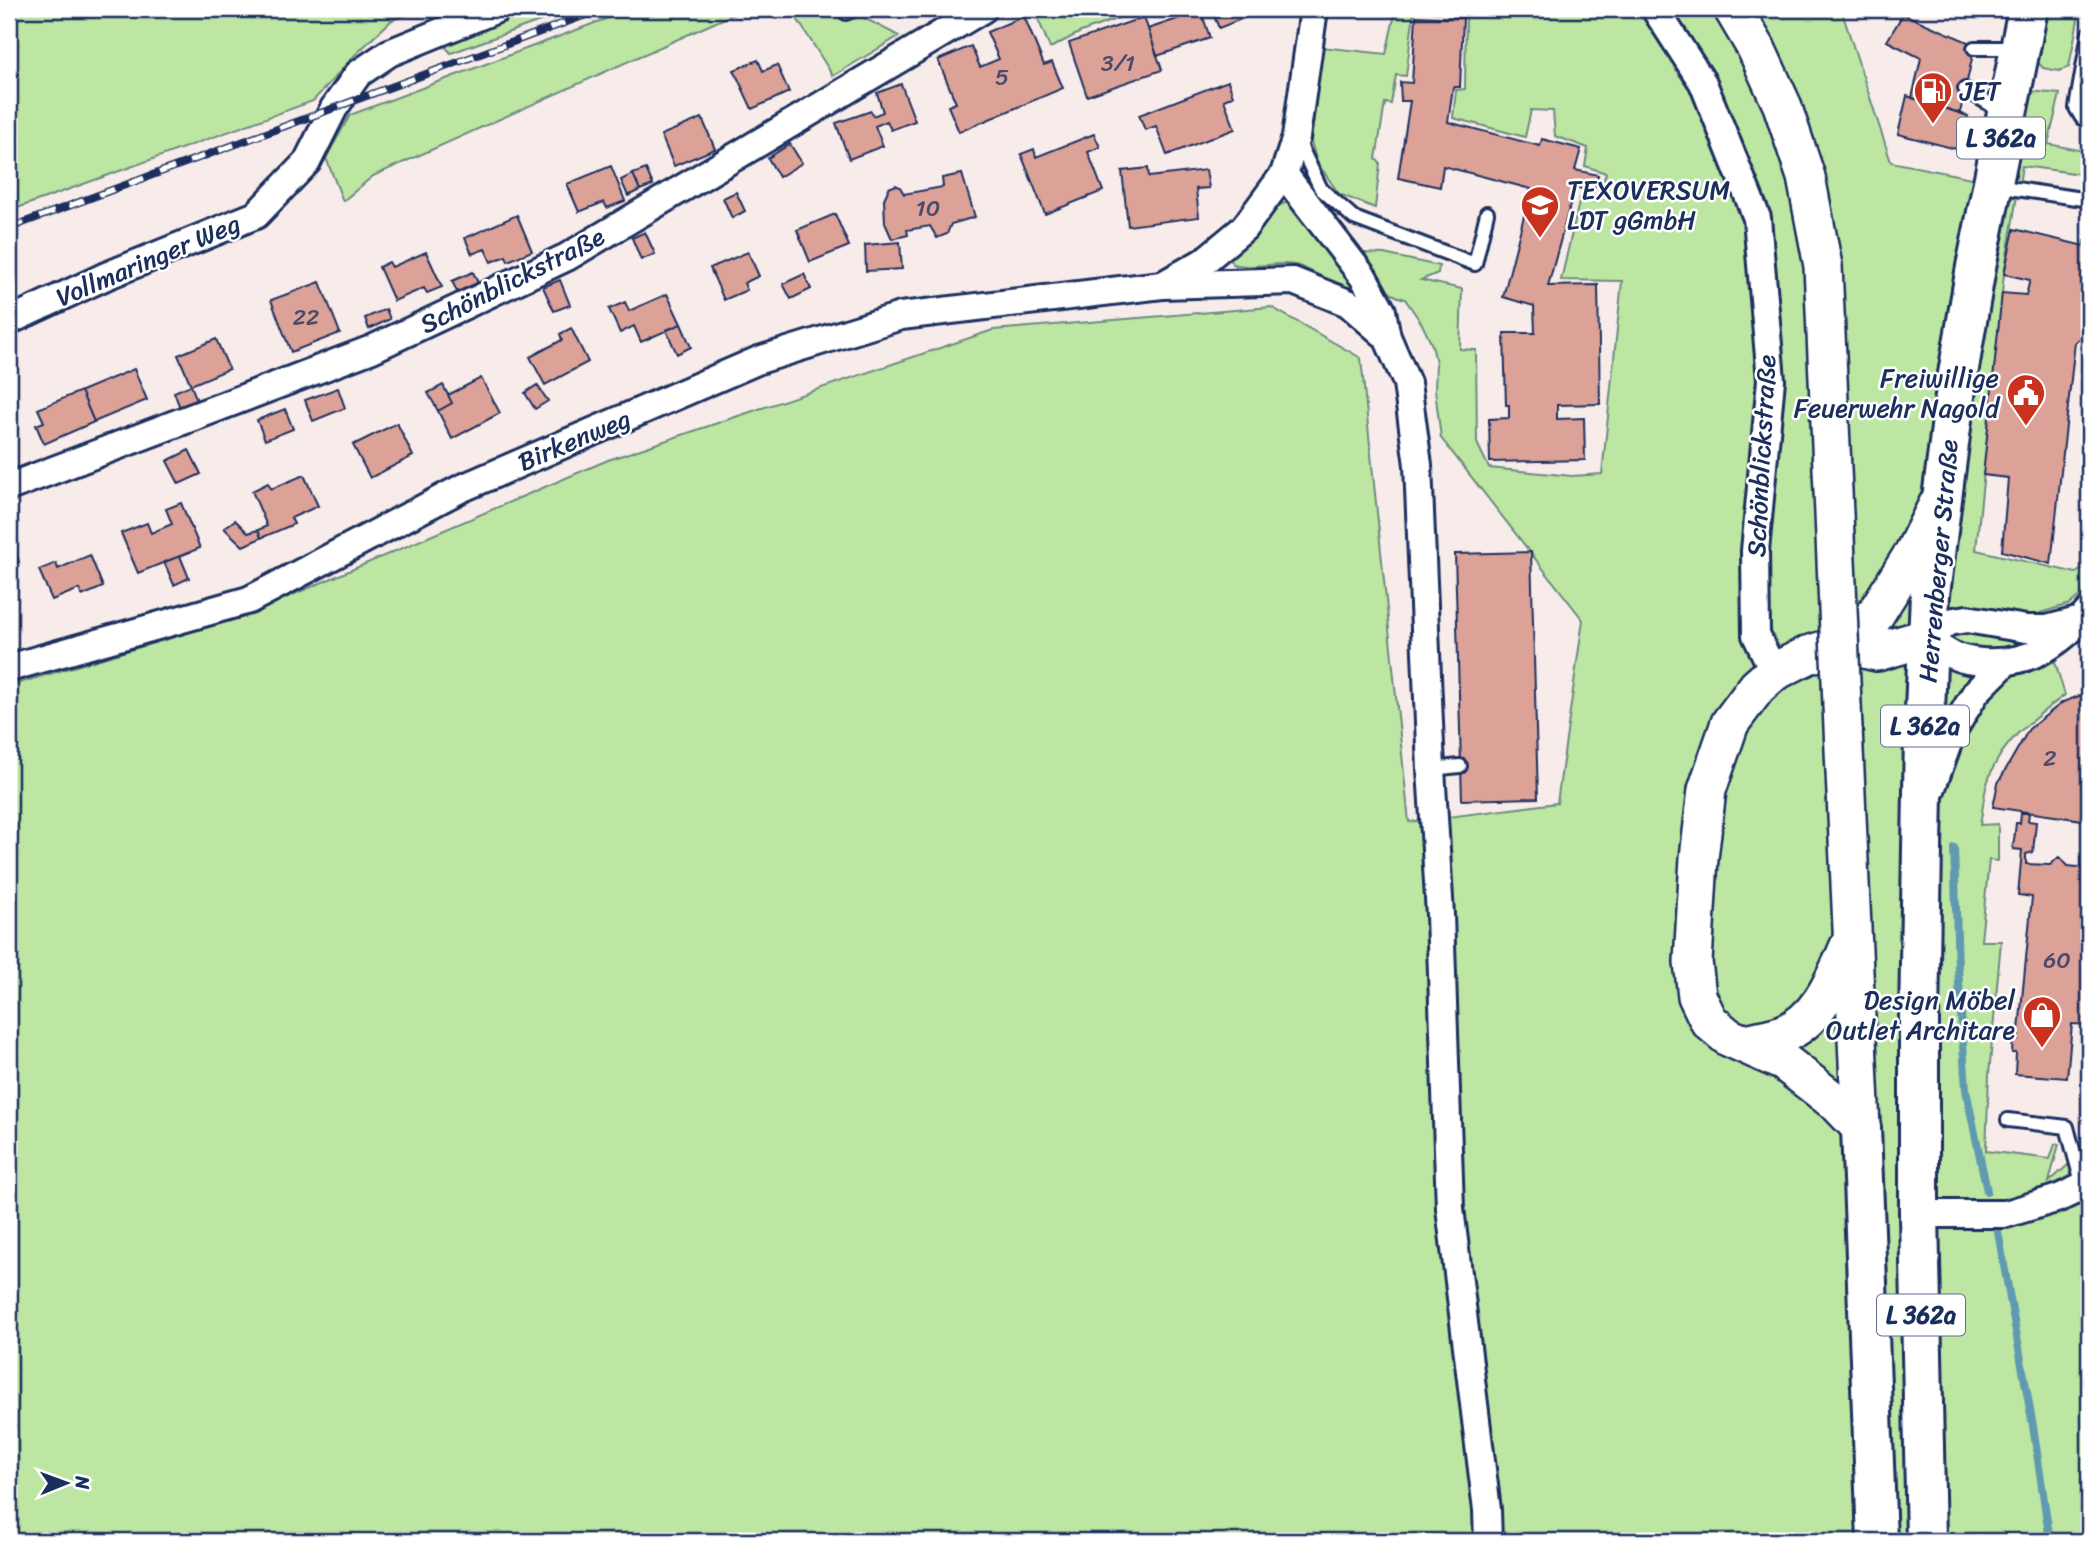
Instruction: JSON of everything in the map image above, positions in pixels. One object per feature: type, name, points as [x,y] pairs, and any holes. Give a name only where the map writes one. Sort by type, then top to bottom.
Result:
[{"type":"main road","points":[[1733,9],[1756,48],[1782,105],[1806,177],[1823,266],[1828,326],[1877,1541]]},
{"type":"main road","name":"Herrenberger Straße","points":[[1926,1541],[1919,1214],[1923,815],[1930,594],[1959,367],[1991,186],[2028,9]]},
{"type":"main road","points":[[1861,1128],[1839,1105],[1784,1062],[1728,1037],[1709,1021],[1697,996],[1693,962],[1699,858],[1707,790],[1730,723],[1758,687],[1774,672],[1856,635],[1914,552],[1941,497]]},
{"type":"main road","points":[[1856,635],[1877,652],[1928,637]]},
{"type":"main road","points":[[1746,1043],[1784,1033],[1806,1020],[1828,990],[1852,938]]},
{"type":"street","name":"Vollmaringer Weg","points":[[9,321],[106,276],[256,215],[307,162],[334,108],[358,74],[389,53],[497,9]]},
{"type":"street","name":"Schönblickstraße","points":[[9,487],[372,349],[567,257],[983,9]]},
{"type":"street","points":[[1162,285],[1203,262],[1244,228],[1284,174],[1296,137],[1314,9]]},
{"type":"street","name":"Schönblickstraße","points":[[1655,9],[1703,83],[1756,218],[1770,380],[1755,551],[1756,635],[1774,672]]},
{"type":"street","points":[[1284,174],[1364,278],[1382,311],[1387,337],[1407,383],[1418,464],[1440,915],[1450,1208],[1487,1510],[1488,1541]]},
{"type":"street","name":"Birkenweg","points":[[9,668],[249,600],[460,489],[759,360],[901,316],[1162,285],[1293,281],[1348,303],[1387,337]]},
{"type":"street","points":[[2085,615],[2061,639],[2036,654],[2005,663],[1970,661],[1946,652],[1928,637],[1948,622],[1967,619],[2047,629],[2085,615]]},
{"type":"street","points":[[1923,815],[1952,732],[1976,692],[2005,663]]},
{"type":"street","points":[[1919,1214],[2006,1214],[2059,1198],[2086,1185]]},
{"type":"lane","points":[[2089,33],[2076,108],[2082,118],[2089,119]]},
{"type":"lane","points":[[1974,48],[2019,48]]},
{"type":"lane","points":[[1965,89],[2005,114]]},
{"type":"lane","points":[[1296,137],[1321,189],[1354,218],[1475,264],[1487,213]]},
{"type":"lane","points":[[1991,186],[2089,200]]},
{"type":"lane","points":[[1431,769],[1460,766]]},
{"type":"lane","points":[[2008,1120],[2067,1127],[2086,1185]]},
{"type":"green space","points":[[9,9],[424,9],[392,20],[313,101],[9,211]]},
{"type":"green space","points":[[534,9],[573,9],[451,53],[442,43]]},
{"type":"green space","points":[[632,9],[745,9],[373,176],[343,201],[326,158],[350,115]]},
{"type":"green space","points":[[791,9],[847,9],[899,36],[833,76]]},
{"type":"green space","points":[[1034,9],[1143,9],[1081,32],[1050,48]]},
{"type":"green space","points":[[1396,9],[1841,9],[1891,162],[2009,183],[2029,91],[2060,94],[2048,144],[2089,152],[2089,175],[2022,166],[2004,274],[1976,550],[2076,573],[2089,564],[2089,588],[2070,604],[2040,613],[2065,695],[2019,732],[2001,754],[1986,786],[1980,825],[1998,824],[1998,861],[1989,860],[1981,941],[2001,941],[1989,1075],[1986,1151],[2050,1159],[2055,1144],[2059,1144],[2049,1182],[2089,1146],[2089,1541],[9,1541],[9,686],[241,617],[608,460],[993,330],[1271,307],[1361,358],[1409,822],[1557,803],[1583,620],[1441,438],[1435,390],[1436,362],[1432,345],[1405,299],[1383,288],[1365,253],[1384,254],[1439,266],[1438,273],[1421,280],[1462,289],[1460,349],[1476,350],[1477,443],[1489,468],[1572,476],[1602,474],[1622,281],[1561,280],[1580,198],[1597,202],[1606,173],[1585,166],[1588,148],[1555,136],[1553,111],[1531,110],[1525,137],[1453,118],[1456,90],[1465,89],[1466,14],[1414,11],[1406,76],[1396,75],[1391,104],[1385,103],[1376,159],[1380,163],[1375,208],[1339,194],[1317,162],[1311,142],[1322,47],[1386,54]]},
{"type":"green space","points":[[2044,9],[2080,9],[2069,67],[2059,71],[2043,68],[2034,58]]},
{"type":"green space","points":[[1291,204],[1352,277],[1353,287],[1331,282],[1295,265],[1233,264],[1229,258],[1277,206]]},
{"type":"building","points":[[1211,9],[1260,9],[1261,11],[1219,28]]},
{"type":"building","points":[[1201,11],[1210,38],[1157,56],[1148,29]]},
{"type":"building","points":[[1903,14],[1975,45],[1960,113],[1912,98],[1921,58],[1887,41]]},
{"type":"building","points":[[1024,16],[1044,65],[1052,62],[1063,88],[959,132],[948,106],[956,103],[938,60],[971,46],[980,67],[999,59],[987,32]]},
{"type":"building","name":"TEXOVERSUM LDT gGmbH","points":[[1416,16],[1463,18],[1460,87],[1453,87],[1448,122],[1540,146],[1542,139],[1581,149],[1575,170],[1598,175],[1593,192],[1575,187],[1548,286],[1598,285],[1600,404],[1557,405],[1557,419],[1584,418],[1585,460],[1490,462],[1489,419],[1509,418],[1509,405],[1506,405],[1504,333],[1535,333],[1534,306],[1503,297],[1531,189],[1443,166],[1440,187],[1398,178],[1410,101],[1401,101],[1400,82],[1412,83]]},
{"type":"building","points":[[1144,17],[1162,70],[1087,96],[1069,43]]},
{"type":"building","points":[[758,60],[763,71],[777,65],[789,92],[752,109],[734,70]]},
{"type":"building","points":[[1228,81],[1233,96],[1224,100],[1235,129],[1167,155],[1156,126],[1145,130],[1139,115]]},
{"type":"building","points":[[901,84],[915,121],[891,130],[887,121],[875,126],[883,146],[849,159],[836,123],[871,111],[873,116],[883,112],[877,93]]},
{"type":"building","name":"JET","points":[[1907,96],[1968,116],[1960,150],[1898,134]]},
{"type":"building","points":[[702,118],[715,149],[674,166],[661,135]]},
{"type":"building","points":[[1094,134],[1100,147],[1088,152],[1103,191],[1045,214],[1021,154],[1034,149],[1036,157]]},
{"type":"building","points":[[790,144],[802,163],[779,177],[768,158]]},
{"type":"building","points":[[611,166],[625,201],[607,208],[604,202],[579,212],[567,184]]},
{"type":"building","points":[[1148,168],[1149,177],[1206,170],[1209,188],[1196,189],[1199,217],[1128,226],[1122,171]]},
{"type":"building","points":[[646,169],[653,185],[640,190],[633,174]]},
{"type":"building","points":[[633,174],[640,190],[628,196],[621,180]]},
{"type":"building","points":[[962,174],[975,217],[951,224],[947,234],[937,238],[930,226],[907,230],[908,235],[892,239],[885,223],[884,199],[889,188],[896,185],[904,194],[943,187],[942,178]]},
{"type":"building","points":[[736,192],[745,211],[732,218],[723,198]]},
{"type":"building","points":[[835,214],[849,246],[810,262],[797,230]]},
{"type":"building","points":[[517,215],[532,251],[508,261],[506,256],[491,262],[485,249],[472,254],[465,238]]},
{"type":"building","name":"Freiwillige Feuerwehr Nagold","points":[[2014,229],[2084,246],[2084,241],[2089,241],[2089,303],[2082,303],[2081,338],[2075,342],[2051,564],[2002,551],[2008,478],[1983,475],[2002,293],[2026,295],[2030,280],[2004,274]]},
{"type":"building","points":[[645,232],[655,254],[641,260],[632,238]]},
{"type":"building","points":[[900,242],[902,269],[866,271],[865,245]]},
{"type":"building","points":[[426,252],[442,287],[427,293],[424,288],[394,301],[379,267],[389,262],[392,267]]},
{"type":"building","points":[[748,252],[759,276],[744,283],[747,290],[724,300],[710,268]]},
{"type":"building","points":[[473,272],[478,283],[457,292],[452,281]]},
{"type":"building","points":[[804,274],[811,289],[791,299],[783,284]]},
{"type":"building","points":[[560,280],[570,305],[554,311],[543,287]]},
{"type":"building","points":[[320,282],[340,333],[291,352],[271,300]]},
{"type":"building","points":[[667,294],[681,324],[641,342],[634,326],[620,333],[609,309],[625,302],[629,311]]},
{"type":"building","points":[[386,309],[390,319],[369,329],[365,318]]},
{"type":"building","points":[[681,324],[691,347],[677,354],[666,330]]},
{"type":"building","points":[[571,328],[588,362],[545,385],[530,357],[562,340],[560,334]]},
{"type":"building","points":[[216,339],[229,369],[191,385],[178,355]]},
{"type":"building","points":[[134,369],[147,400],[94,422],[81,391]]},
{"type":"building","points":[[481,378],[500,413],[452,439],[438,411],[452,403],[448,395]]},
{"type":"building","points":[[191,385],[199,406],[182,413],[174,392]]},
{"type":"building","points":[[443,385],[452,403],[438,411],[428,393]]},
{"type":"building","points":[[537,385],[548,401],[535,409],[525,393]]},
{"type":"building","points":[[338,388],[345,408],[313,421],[305,400]]},
{"type":"building","points":[[81,391],[94,422],[44,444],[36,425],[44,422],[38,409]]},
{"type":"building","points":[[285,409],[293,429],[265,440],[257,420]]},
{"type":"building","points":[[397,423],[413,456],[370,478],[353,445]]},
{"type":"building","points":[[189,450],[201,474],[179,484],[167,461]]},
{"type":"building","points":[[304,475],[318,506],[291,518],[294,524],[261,538],[258,530],[267,526],[252,491],[268,483],[271,489]]},
{"type":"building","points":[[181,503],[200,548],[138,573],[121,533],[147,523],[151,533],[172,524],[166,509]]},
{"type":"building","points":[[235,520],[248,533],[258,530],[261,538],[243,546],[224,528]]},
{"type":"building","points":[[11,536],[19,562],[9,565],[9,537]]},
{"type":"building","points":[[1531,552],[1538,798],[1462,800],[1455,554]]},
{"type":"building","points":[[90,555],[103,587],[82,596],[79,589],[52,600],[39,570],[56,563],[58,569]]},
{"type":"building","points":[[180,556],[189,578],[174,585],[164,562]]},
{"type":"building","points":[[2089,686],[2089,821],[1993,807],[1998,783],[2029,729],[2063,702],[2082,695],[2082,687]]},
{"type":"building","points":[[2021,813],[2029,813],[2028,821],[2036,822],[2033,852],[2026,854],[2026,864],[2050,865],[2059,857],[2067,866],[2089,868],[2089,1025],[2072,1024],[2067,1078],[2015,1074],[2016,1053],[2012,1053],[2013,1039],[2018,1040],[2032,897],[2018,895],[2022,850],[2013,849],[2016,823],[2020,823]]},
{"type":"waterway","points":[[1954,848],[1966,1090],[1987,1191]]},
{"type":"waterway","points":[[1998,1232],[2033,1426],[2050,1541]]},
{"type":"railway","points":[[9,228],[602,9]]},
{"type":"place","name":"JET","points":[[1933,125]]},
{"type":"place","name":"TEXOVERSUM LDT gGmbH","points":[[1540,239]]},
{"type":"place","name":"Freiwillige Feuerwehr Nagold","points":[[2026,427]]},
{"type":"place","name":"Design Möbel Outlet Architare","points":[[2042,1049]]}]
